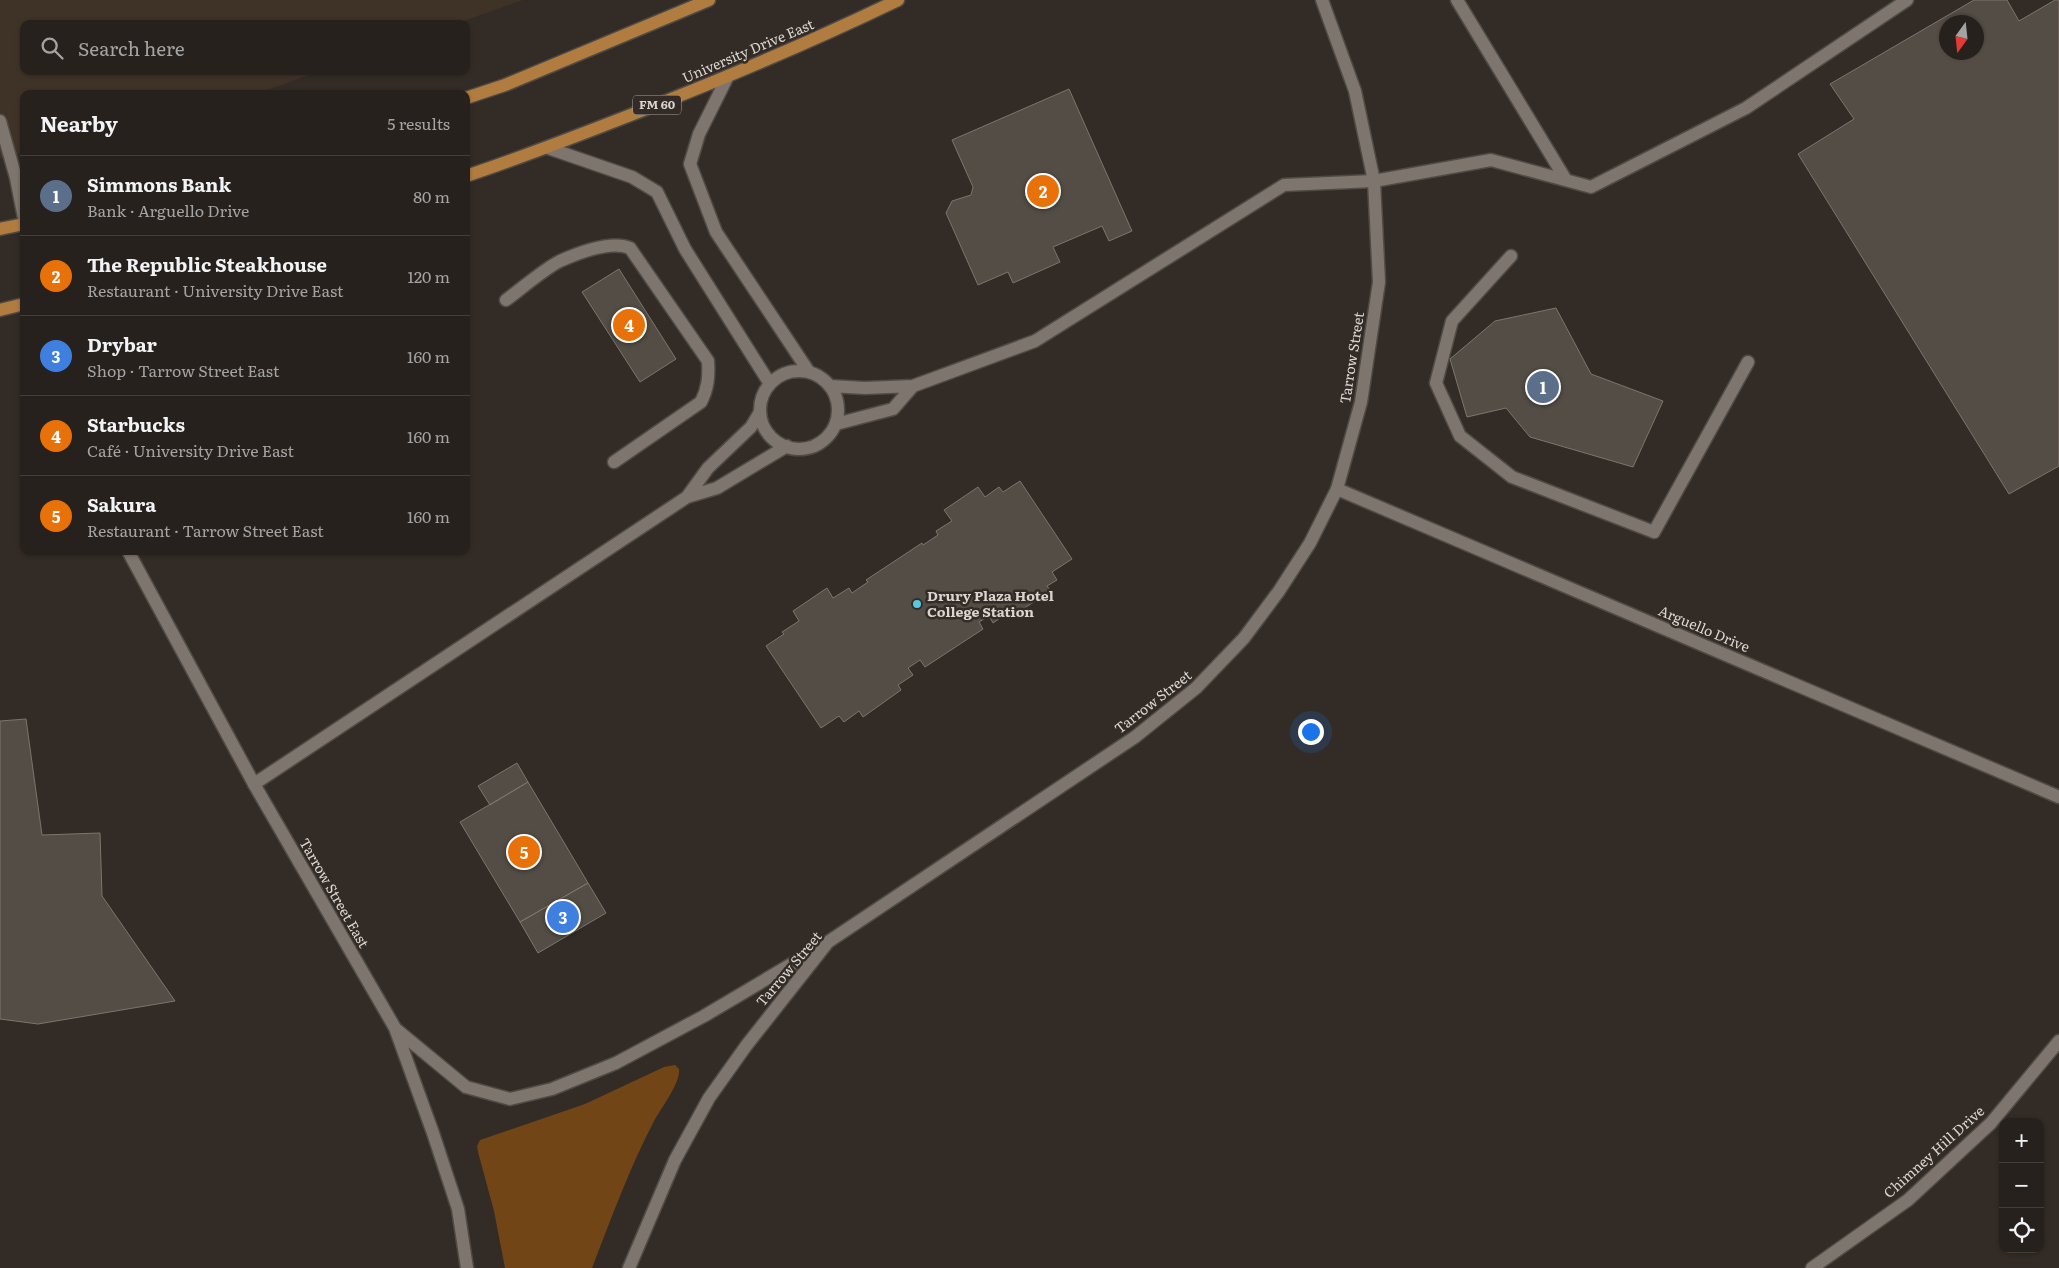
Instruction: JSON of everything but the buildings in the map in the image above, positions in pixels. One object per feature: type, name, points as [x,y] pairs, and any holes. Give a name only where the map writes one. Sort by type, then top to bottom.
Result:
[{"type":"main road","points":[[470,97],[505,85],[709,0]]},
{"type":"main road","name":"University Drive East","points":[[470,175],[548,148],[728,76],[845,26],[898,0]]},
{"type":"main road","name":"Tarrow Street","points":[[629,1268],[675,1160],[709,1098],[746,1046],[828,942],[1135,737],[1196,688],[1244,638],[1279,591],[1310,543],[1337,489],[1361,402],[1379,282],[1374,181],[1356,91],[1322,0]]},
{"type":"main road","points":[[1458,0],[1566,180]]},
{"type":"main road","points":[[830,386],[865,388],[913,386],[1035,341],[1284,185],[1374,181],[1491,160],[1591,187],[1746,108],[1907,0]]},
{"type":"main road","points":[[728,76],[698,134],[690,164],[716,232],[809,372]]},
{"type":"main road","points":[[0,121],[20,198]]},
{"type":"main road","points":[[548,148],[632,177],[658,192],[685,249],[770,384]]},
{"type":"main road","points":[[0,228],[20,225]]},
{"type":"main road","points":[[506,300],[558,262],[607,245],[622,244],[630,248],[708,362],[709,377],[707,390],[701,402],[614,462]]},
{"type":"main road","points":[[1511,256],[1452,321],[1436,383],[1460,436],[1512,477],[1654,532],[1748,362]]},
{"type":"main road","points":[[0,310],[20,305]]},
{"type":"main road","points":[[809,372],[821,378],[830,386],[837,404],[836,424],[829,435],[818,444],[806,448],[792,448],[780,444],[770,435],[763,424],[760,412],[761,400],[770,384],[785,373],[809,372]]},
{"type":"main road","points":[[836,424],[893,409],[913,386]]},
{"type":"main road","points":[[687,497],[708,468],[751,427],[760,412]]},
{"type":"main road","points":[[254,784],[687,497],[717,488],[787,446]]},
{"type":"main road","name":"Arguello Drive","points":[[1337,489],[2059,796]]},
{"type":"main road","name":"Tarrow Street East","points":[[130,555],[254,784],[395,1028],[458,1209],[467,1268]]},
{"type":"main road","points":[[395,1028],[466,1088],[510,1099],[552,1089],[616,1063],[704,1016],[828,942]]},
{"type":"main road","name":"Chimney Hill Drive","points":[[1812,1268],[1908,1200],[1991,1123],[2059,1041]]},
{"type":"shaded area","points":[[0,0],[523,0],[466,20],[20,20],[20,75],[309,75],[267,90],[20,90],[20,153],[0,158]]},
{"type":"shaded area","points":[[675,1065],[679,1069],[677,1081],[636,1158],[592,1268],[505,1268],[494,1211],[478,1152],[477,1146],[480,1140],[585,1104],[664,1067]]},
{"type":"place","name":"The Republic Steakhouse","points":[[1043,191]]},
{"type":"place","name":"Starbucks","points":[[629,325]]},
{"type":"place","name":"Simmons Bank","points":[[1543,387]]},
{"type":"place","name":"Drury Plaza Hotel College Station","points":[[917,604]]},
{"type":"place","name":"Sakura","points":[[524,852]]},
{"type":"place","name":"Drybar","points":[[563,917]]}]
